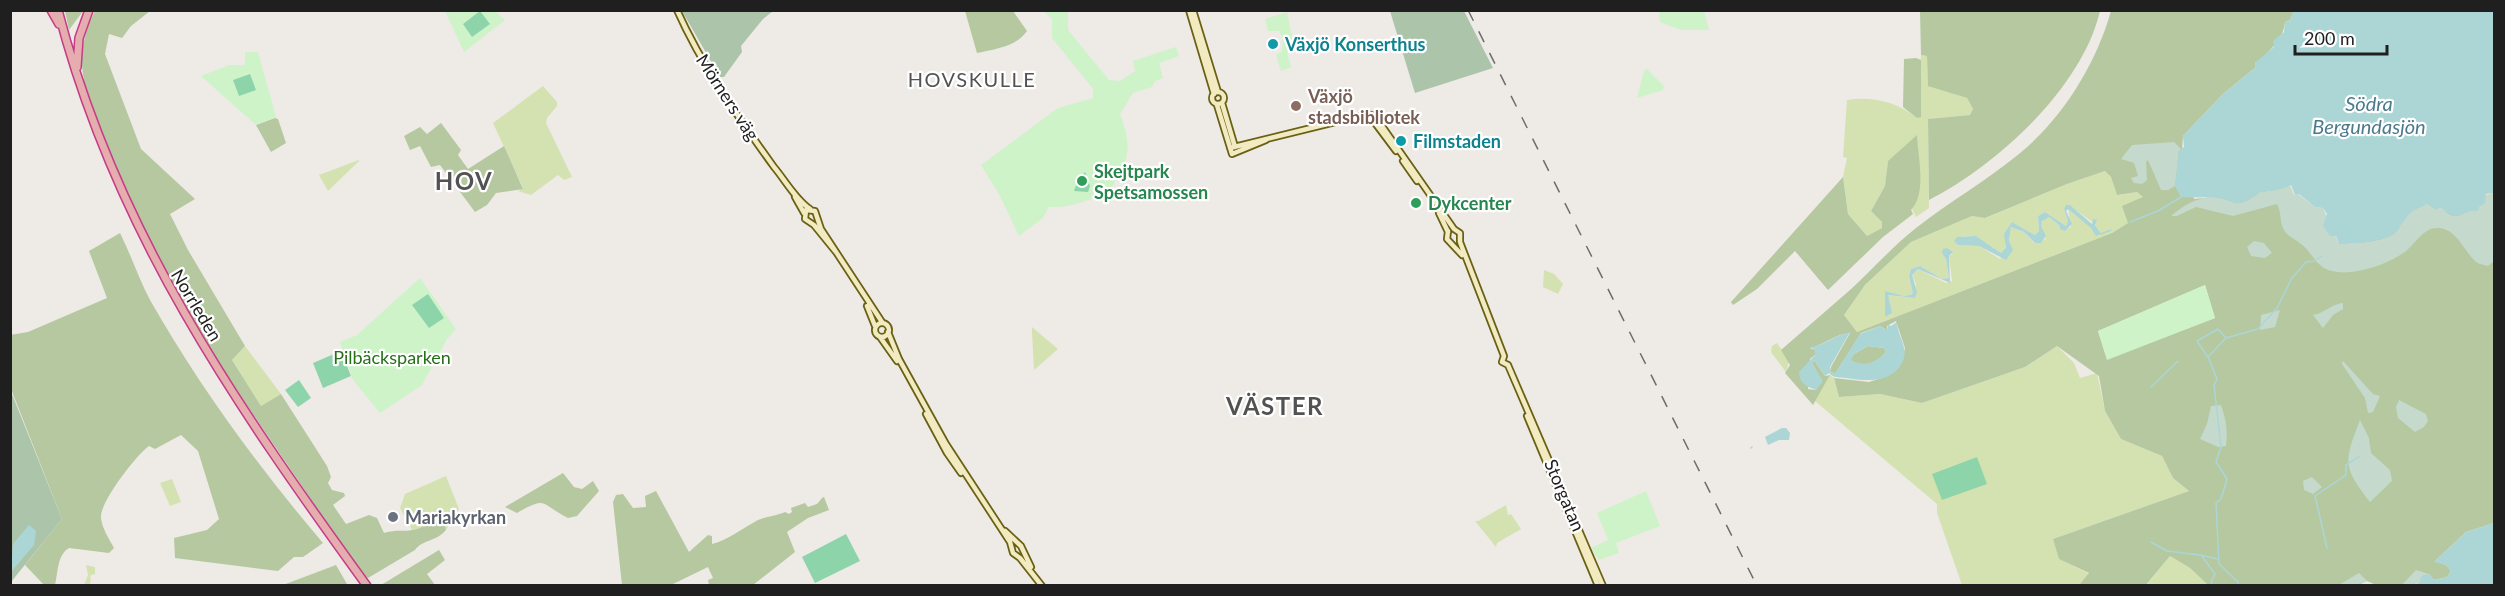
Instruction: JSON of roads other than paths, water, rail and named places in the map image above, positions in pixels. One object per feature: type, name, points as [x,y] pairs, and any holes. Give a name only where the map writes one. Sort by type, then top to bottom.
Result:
[{"type":"highway","name":"Norrleden","points":[[55,10],[101,154],[131,222],[161,280],[240,408],[363,583]]},
{"type":"highway","name":"Norrleden","points":[[55,10],[117,183],[169,289],[243,407],[363,583]]},
{"type":"highway","points":[[80,84],[77,48],[89,10]]},
{"type":"main road","name":"Mörners väg","points":[[677,10],[724,94],[784,180],[804,213]]},
{"type":"main road","points":[[1189,10],[1216,93],[1224,97],[1219,104]]},
{"type":"main road","points":[[1193,10],[1216,93],[1212,100],[1219,104],[1233,150],[1266,140],[1371,116],[1451,230],[1460,233],[1459,240],[1471,270]]},
{"type":"main road","name":"Mörners väg","points":[[784,180],[810,209]]},
{"type":"main road","points":[[836,252],[804,219],[804,213],[810,209],[814,211],[859,288],[882,322],[888,326],[888,332],[905,370],[969,482]]},
{"type":"main road","points":[[809,222],[816,217]]},
{"type":"main road","points":[[1451,230],[1447,239],[1471,270]]},
{"type":"main road","points":[[1452,243],[1459,240]]},
{"type":"main road","name":"Storgatan","points":[[1471,270],[1504,357],[1511,360],[1508,365],[1544,458],[1598,585]]},
{"type":"main road","points":[[859,288],[875,326],[875,332],[905,375],[946,453],[969,482],[1012,548],[1019,553],[1043,585]]},
{"type":"main road","points":[[875,326],[882,322]]},
{"type":"main road","points":[[880,337],[888,332]]},
{"type":"main road","name":"Storgatan","points":[[1524,405],[1603,585]]},
{"type":"main road","points":[[987,508],[1017,544],[1019,553]]},
{"type":"main road","points":[[1012,548],[1017,544]]},
{"type":"water","name":"Södra Bergundasjön","points":[[2294,11],[2494,11],[2494,193],[2486,194],[2485,203],[2479,207],[2479,210],[2456,216],[2440,207],[2436,210],[2427,204],[2411,212],[2397,231],[2386,238],[2370,242],[2339,244],[2336,236],[2330,236],[2323,226],[2327,214],[2323,208],[2315,207],[2299,194],[2295,195],[2291,185],[2260,192],[2240,203],[2211,197],[2181,197],[2175,186],[2179,150],[2184,147],[2183,136],[2223,94],[2256,67],[2255,63],[2274,47],[2273,41],[2284,32],[2285,22],[2290,20]]},
{"type":"water","points":[[2066,205],[2070,205],[2092,224],[2093,219],[2097,220],[2095,225],[2101,234],[2096,236],[2091,228],[2068,209],[2066,211],[2072,224],[2065,231],[2049,217],[2042,221],[2041,226],[2046,236],[2041,243],[2035,243],[2024,232],[2011,227],[2009,240],[2013,250],[2006,260],[1979,246],[1958,245],[1954,241],[1957,237],[1976,236],[2001,253],[2006,247],[2004,234],[2012,222],[2035,235],[2039,231],[2038,216],[2045,212],[2066,226],[2068,221],[2064,209]]},
{"type":"water","points":[[1947,248],[1953,252],[1949,256],[1950,283],[1918,269],[1912,275],[1917,292],[1915,298],[1888,295],[1892,313],[1885,317],[1885,291],[1904,296],[1913,294],[1909,276],[1911,269],[1920,266],[1942,279],[1949,278],[1946,259],[1942,253],[1943,249]]},
{"type":"water","points":[[1897,322],[1905,352],[1902,363],[1891,375],[1877,380],[1837,377],[1829,373],[1825,376],[1814,360],[1812,363],[1823,381],[1816,390],[1801,380],[1799,372],[1816,354],[1815,350],[1810,347],[1850,332],[1830,367],[1830,371],[1835,374],[1860,334],[1880,326],[1887,330],[1888,325],[1891,326]],"holes":[[[1868,346],[1884,348],[1886,352],[1874,362],[1865,364],[1851,360],[1854,354]]]},
{"type":"water","points":[[1786,428],[1790,433],[1789,440],[1779,440],[1768,445],[1765,437]]},
{"type":"water","points":[[2494,523],[2494,585],[2413,585],[2419,583],[2422,576],[2429,574],[2434,580],[2447,577],[2451,571],[2446,565],[2434,562],[2466,532]]},
{"type":"water","points":[[29,525],[36,531],[34,545],[11,572],[13,544]]},
{"type":"waterway","points":[[2130,222],[2158,211],[2181,197]]},
{"type":"waterway","points":[[2101,234],[2111,230]]},
{"type":"waterway","points":[[2239,586],[2238,582],[2219,564],[2216,503],[2221,499],[2227,479],[2216,462],[2221,447],[2214,385],[2217,379],[2208,357],[2226,338],[2258,329],[2277,308],[2292,278],[2306,262],[2315,261],[2322,256]]},
{"type":"waterway","points":[[2207,356],[2197,341],[2218,329],[2226,338]]},
{"type":"waterway","points":[[2151,387],[2178,361]]},
{"type":"waterway","points":[[2327,548],[2315,496],[2346,475],[2346,465],[2360,456]]},
{"type":"waterway","points":[[2151,542],[2167,551],[2200,555]]},
{"type":"waterway","points":[[2213,586],[2211,582],[2215,574],[2201,555],[2217,559]]},
{"type":"railway","points":[[1468,10],[1757,586]]},
{"type":"place","name":"Växjö Konserthus","points":[[1273,44]]},
{"type":"place","name":"Växjö stadsbibliotek","points":[[1296,106]]},
{"type":"place","name":"Filmstaden","points":[[1401,141]]},
{"type":"place","name":"Skejtpark Spetsamossen","points":[[1082,181]]},
{"type":"place","name":"Dykcenter","points":[[1416,203]]},
{"type":"place","name":"Mariakyrkan","points":[[393,517]]},
{"type":"district","name":"HOVSKULLE","points":[[972,79]]},
{"type":"district","name":"HOV","points":[[464,180]]},
{"type":"district","name":"VÄSTER","points":[[1275,405]]},
{"type":"park label","name":"Pilbäcksparken","points":[[392,357]]}]
